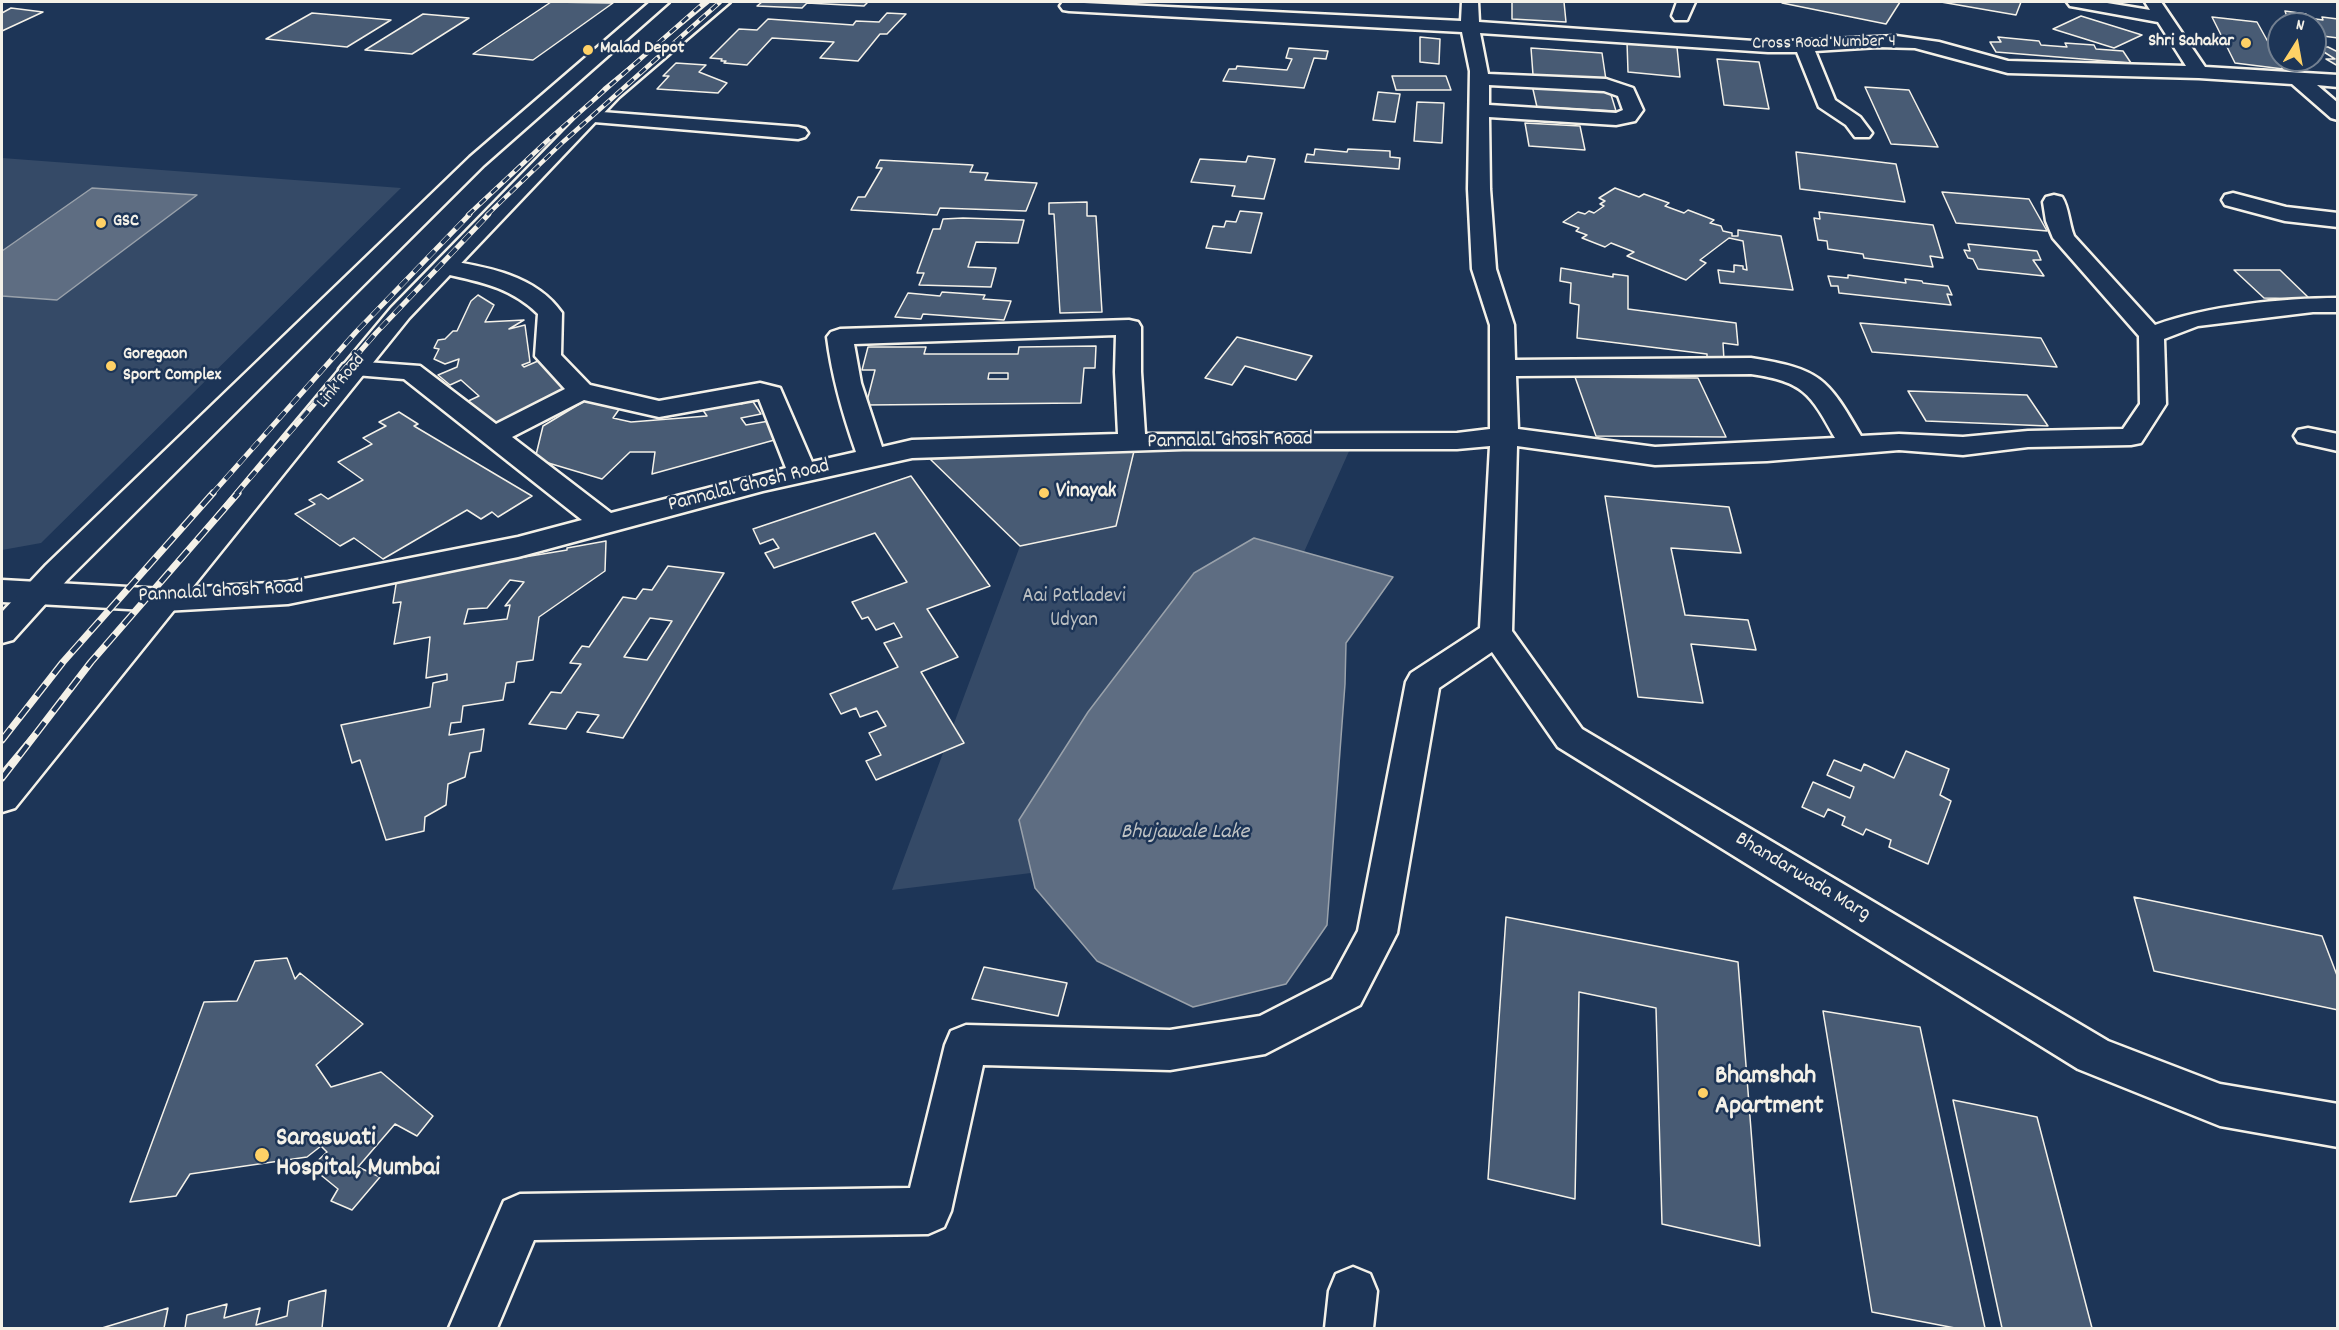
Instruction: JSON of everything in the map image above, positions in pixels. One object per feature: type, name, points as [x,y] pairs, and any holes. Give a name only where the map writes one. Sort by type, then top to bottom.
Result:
[{"type":"street","points":[[2,633],[47,582],[477,161],[660,2]]},
{"type":"street","name":"Link Road","points":[[2,798],[352,369],[444,267],[612,93],[721,2]]},
{"type":"street","points":[[473,1329],[520,1217],[928,1211],[966,1046],[1170,1050],[1265,1035],[1346,992],[1377,933],[1423,682],[1496,633],[1504,436],[1502,325],[1484,269],[1479,189],[1479,79],[1470,27],[1470,2]]},
{"type":"street","points":[[2076,2],[2163,18]]},
{"type":"street","points":[[2153,2],[2199,72]]},
{"type":"street","name":"Cross Road Number 4","points":[[1069,6],[1470,27],[1768,47],[1804,47],[1854,41],[1915,43],[1958,52],[1986,63],[2008,67],[2199,72],[2337,81]]},
{"type":"street","points":[[1804,47],[1827,104],[1853,121],[1862,132]]},
{"type":"street","points":[[1479,79],[1613,87],[1626,92],[1634,110],[1628,117],[1616,119],[1479,110]]},
{"type":"street","points":[[2298,79],[2337,114]]},
{"type":"street","points":[[590,117],[798,133]]},
{"type":"street","points":[[2233,200],[2285,214],[2337,220]]},
{"type":"street","points":[[2054,202],[2057,221],[2064,238],[2151,335],[2194,319],[2337,304]]},
{"type":"street","points":[[444,267],[504,279],[528,292],[542,304],[550,313],[548,356],[581,391],[659,409],[760,391],[771,394],[802,473]]},
{"type":"street","points":[[872,458],[847,382],[842,363],[840,337],[1129,327],[1128,372],[1132,444]]},
{"type":"street","name":"Pannalal Ghosh Road","points":[[2,591],[47,582],[165,600],[288,593],[518,547],[802,473],[912,449],[1183,441],[1456,441],[1504,436],[1654,456],[1899,442],[1963,446],[2028,438],[2130,437],[2153,404],[2151,335]]},
{"type":"street","points":[[1503,368],[1751,366],[1782,371],[1808,381],[1819,391],[1853,446]]},
{"type":"street","points":[[352,369],[411,372],[606,524]]},
{"type":"street","points":[[494,436],[581,391]]},
{"type":"street","points":[[2308,436],[2337,443]]},
{"type":"street","name":"Bhandarwada Marg","points":[[1496,633],[1570,738],[2093,1055],[2220,1105],[2337,1125]]},
{"type":"green space","name":"Goregaon Sport Complex","points":[[2,158],[401,188],[41,543],[2,550]]},
{"type":"green space","name":"Aai Patladevi Udyan","points":[[1350,449],[1304,552],[1254,538],[1020,819],[1031,873],[892,890],[1020,546],[1116,526],[1134,451]]},
{"type":"water","name":"GSC","points":[[92,188],[197,195],[57,300],[2,296],[2,251]]},
{"type":"water","name":"Bhujawale Lake","points":[[1254,538],[1393,577],[1346,643],[1327,925],[1286,984],[1193,1007],[1097,961],[1035,888],[1019,820],[1088,712],[1194,573]]},
{"type":"building","points":[[551,2],[613,3],[533,60],[473,54]]},
{"type":"building","points":[[762,2],[868,2],[864,6],[807,3],[802,8],[757,6]]},
{"type":"building","points":[[1512,2],[1564,2],[1566,22],[1512,19]]},
{"type":"building","points":[[1783,2],[1900,2],[1886,24]]},
{"type":"building","points":[[1941,2],[2021,2],[2016,15]]},
{"type":"building","points":[[11,8],[43,12],[2,31],[2,13]]},
{"type":"building","points":[[312,13],[391,20],[347,47],[266,39]]},
{"type":"building","points":[[887,13],[906,14],[887,34],[880,34],[858,61],[820,58],[834,42],[772,38],[747,65],[724,63],[726,61],[721,61],[722,59],[710,58],[739,29],[757,30],[768,19],[853,25],[856,21],[879,22]]},
{"type":"building","points":[[423,14],[469,18],[412,54],[365,50]]},
{"type":"building","points":[[2081,16],[2142,35],[2114,48],[2053,29]]},
{"type":"building","name":"Shri Sahakar","points":[[2212,17],[2257,22],[2267,40],[2267,67],[2235,63]]},
{"type":"building","points":[[2327,18],[2338,19],[2338,38],[2327,37]]},
{"type":"building","points":[[1420,37],[1440,39],[1439,64],[1420,62]]},
{"type":"building","points":[[1998,37],[2039,41],[2041,45],[2067,47],[2065,43],[2094,45],[2096,49],[2123,51],[2131,63],[1996,52],[1990,42],[2001,42]]},
{"type":"building","points":[[1627,42],[1677,47],[1680,77],[1628,72]]},
{"type":"building","points":[[2327,47],[2338,52],[2338,66],[2327,60],[2335,59],[2327,54]]},
{"type":"building","points":[[1289,48],[1328,51],[1326,59],[1314,58],[1304,88],[1223,81],[1229,69],[1236,69],[1237,66],[1287,70],[1292,59],[1286,58]]},
{"type":"building","points":[[1531,48],[1602,53],[1606,80],[1533,75]]},
{"type":"building","points":[[1717,59],[1759,62],[1769,109],[1724,105]]},
{"type":"building","points":[[676,63],[706,65],[699,72],[727,83],[718,93],[657,89],[669,76],[663,76]]},
{"type":"building","points":[[1392,76],[1446,76],[1451,90],[1396,90]]},
{"type":"building","points":[[1532,85],[1609,88],[1616,111],[1537,107]]},
{"type":"building","points":[[1865,87],[1909,90],[1938,147],[1891,144]]},
{"type":"building","points":[[1378,92],[1400,94],[1395,122],[1373,120]]},
{"type":"building","points":[[1417,102],[1444,103],[1442,143],[1414,141]]},
{"type":"building","points":[[1525,123],[1580,126],[1585,150],[1529,146]]},
{"type":"building","points":[[1315,149],[1347,152],[1348,149],[1390,151],[1390,157],[1400,158],[1399,169],[1305,162],[1307,154],[1314,155]]},
{"type":"building","points":[[1796,152],[1896,164],[1905,202],[1800,189]]},
{"type":"building","points":[[1248,156],[1275,159],[1264,199],[1232,196],[1235,186],[1191,182],[1200,159],[1246,162]]},
{"type":"building","points":[[880,160],[973,165],[970,172],[988,173],[985,180],[1037,183],[1026,211],[940,208],[937,215],[851,210],[858,197],[865,197],[882,168],[876,168]]},
{"type":"building","points":[[1615,188],[1639,197],[1644,194],[1669,203],[1665,206],[1684,213],[1688,210],[1714,220],[1710,223],[1721,226],[1723,231],[1732,233],[1732,236],[1738,236],[1738,230],[1781,236],[1793,290],[1720,283],[1718,270],[1734,272],[1734,265],[1743,266],[1743,269],[1747,270],[1743,241],[1729,238],[1700,260],[1706,263],[1686,280],[1627,256],[1634,252],[1611,243],[1605,247],[1582,238],[1587,235],[1576,231],[1579,228],[1563,222],[1578,212],[1594,213],[1604,206],[1600,204],[1605,201],[1599,198]]},
{"type":"building","points":[[1942,192],[2029,199],[2047,231],[1956,223]]},
{"type":"building","points":[[1087,202],[1087,216],[1096,216],[1102,312],[1060,313],[1054,214],[1049,214],[1049,203]]},
{"type":"building","points":[[1240,211],[1262,213],[1251,253],[1206,248],[1213,226],[1224,227],[1226,221],[1236,222]]},
{"type":"building","points":[[1819,212],[1933,225],[1943,258],[1930,256],[1933,267],[1864,258],[1863,254],[1828,249],[1827,241],[1818,240],[1814,218],[1820,219]]},
{"type":"building","points":[[943,219],[1024,220],[1018,243],[976,242],[968,267],[996,268],[991,287],[919,285],[924,273],[917,273],[933,229],[940,229]]},
{"type":"building","points":[[1968,244],[2037,251],[2041,260],[2033,260],[2044,276],[1978,269],[1973,259],[1968,258],[1964,250],[1970,251]]},
{"type":"building","points":[[1561,268],[1613,277],[1613,274],[1628,276],[1628,309],[1736,323],[1738,345],[1723,343],[1724,360],[1707,358],[1707,354],[1577,338],[1579,305],[1570,303],[1571,283],[1560,281]]},
{"type":"building","points":[[2234,270],[2280,270],[2310,299],[2264,298]]},
{"type":"building","points":[[1848,275],[1906,283],[1905,279],[1948,286],[1952,295],[1947,294],[1951,305],[1839,293],[1838,286],[1831,286],[1828,276],[1848,278]]},
{"type":"building","points":[[942,292],[985,295],[983,299],[1011,301],[1004,320],[923,314],[921,319],[895,317],[908,293],[940,296]]},
{"type":"building","points":[[478,295],[494,305],[485,322],[524,320],[509,329],[525,325],[530,362],[522,365],[524,367],[538,361],[572,389],[490,426],[464,403],[479,396],[461,380],[450,385],[438,375],[457,367],[459,359],[445,364],[434,359],[439,349],[434,348],[438,340],[445,339],[453,331],[457,331],[471,301]]},
{"type":"building","points":[[1860,323],[2041,338],[2057,367],[1872,352]]},
{"type":"building","points":[[1237,337],[1312,356],[1296,380],[1245,366],[1232,385],[1205,378]]},
{"type":"building","points":[[1096,346],[1095,368],[1084,368],[1081,403],[866,405],[875,370],[862,370],[868,347],[926,347],[924,354],[1018,354],[1019,347]],"holes":[[[989,373],[1008,373],[1008,379],[988,379]]]},
{"type":"building","points":[[1575,377],[1698,378],[1726,437],[1596,436]]},
{"type":"building","points":[[1908,391],[2027,395],[2048,426],[1926,421]]},
{"type":"building","points":[[742,398],[741,404],[752,400],[761,414],[741,418],[746,425],[769,421],[778,439],[652,474],[655,452],[630,452],[602,479],[535,459],[543,426],[586,400],[620,408],[613,418],[631,422],[707,416],[700,406]]},
{"type":"building","points":[[399,412],[418,424],[414,426],[532,496],[498,517],[492,512],[481,519],[467,510],[383,559],[354,538],[340,546],[295,514],[315,504],[309,500],[321,494],[328,499],[363,480],[338,462],[372,444],[363,438],[386,426],[379,422]]},
{"type":"building","name":"Vinayak","points":[[1134,451],[1116,526],[1020,546],[930,459]]},
{"type":"building","points":[[911,476],[990,586],[927,609],[958,657],[921,672],[964,743],[876,780],[866,761],[881,755],[869,733],[886,726],[877,711],[860,717],[856,708],[841,714],[830,694],[898,667],[884,643],[902,637],[894,623],[876,630],[868,617],[862,619],[852,602],[907,582],[875,533],[774,568],[765,553],[779,548],[773,539],[760,544],[753,529]]},
{"type":"building","points":[[1605,496],[1729,507],[1741,553],[1671,548],[1685,615],[1748,620],[1756,650],[1691,644],[1703,703],[1638,697]]},
{"type":"building","points":[[606,541],[605,571],[539,617],[533,660],[517,662],[514,682],[506,683],[503,700],[463,706],[461,722],[451,723],[449,735],[484,729],[481,751],[470,753],[465,777],[448,784],[446,805],[425,817],[424,831],[386,840],[360,760],[352,763],[341,725],[430,707],[433,683],[447,680],[447,674],[426,678],[430,637],[394,644],[401,602],[393,603],[397,578],[567,550],[567,548]],"holes":[[[510,580],[524,582],[505,606],[510,605],[507,619],[464,624],[468,609],[487,608]]]},
{"type":"building","points":[[668,566],[724,573],[623,738],[587,732],[599,715],[577,712],[566,729],[529,724],[551,692],[561,693],[581,664],[570,663],[582,646],[589,647],[623,597],[636,599],[643,589],[652,590]],"holes":[[[650,618],[672,621],[647,660],[624,657]]]},
{"type":"building","points":[[1906,751],[1949,769],[1940,795],[1951,801],[1928,864],[1889,847],[1891,840],[1866,829],[1863,835],[1842,825],[1845,817],[1828,809],[1824,817],[1802,807],[1813,782],[1850,798],[1854,787],[1827,775],[1834,760],[1861,771],[1864,764],[1894,778]]},
{"type":"building","points":[[2134,897],[2322,936],[2338,978],[2338,1010],[2154,971]]},
{"type":"building","name":"Bhamshah Apartment","points":[[1506,917],[1738,962],[1760,1246],[1662,1224],[1656,1008],[1579,992],[1575,1199],[1488,1179]]},
{"type":"building","points":[[287,958],[295,979],[300,973],[363,1024],[316,1065],[331,1087],[381,1072],[433,1116],[417,1136],[395,1124],[358,1167],[380,1177],[352,1210],[331,1201],[338,1189],[311,1167],[327,1152],[321,1146],[307,1157],[190,1174],[176,1196],[130,1202],[204,1002],[237,1001],[255,961]]},
{"type":"building","points":[[984,967],[1067,983],[1058,1016],[972,999]]},
{"type":"building","points":[[1823,1011],[1920,1027],[1985,1328],[1955,1328],[1872,1312]]},
{"type":"building","points":[[1953,1100],[2037,1117],[2092,1328],[2002,1328]]},
{"type":"building","points":[[326,1290],[322,1328],[185,1328],[187,1315],[227,1304],[224,1318],[260,1308],[256,1325],[287,1316],[289,1301]]},
{"type":"building","points":[[168,1308],[164,1328],[102,1328]]},
{"type":"railway","points":[[468,215],[547,141],[705,2]]},
{"type":"railway","points":[[487,215],[563,142],[720,2]]},
{"type":"railway","points":[[212,494],[356,332],[470,214]]},
{"type":"railway","points":[[236,494],[376,333],[489,214]]},
{"type":"railway","points":[[2,740],[63,662],[213,493]]},
{"type":"railway","points":[[2,778],[91,662],[238,493]]},
{"type":"place","name":"Shri Sahakar","points":[[2246,43]]},
{"type":"place","name":"Malad Depot","points":[[588,50]]},
{"type":"place","name":"GSC","points":[[101,223]]},
{"type":"place","name":"Goregaon Sport Complex","points":[[111,366]]},
{"type":"place","name":"Vinayak","points":[[1044,493]]},
{"type":"place","name":"Bhamshah Apartment","points":[[1703,1093]]},
{"type":"place","name":"Saraswati Hospital, Mumbai","points":[[262,1155]]}]
